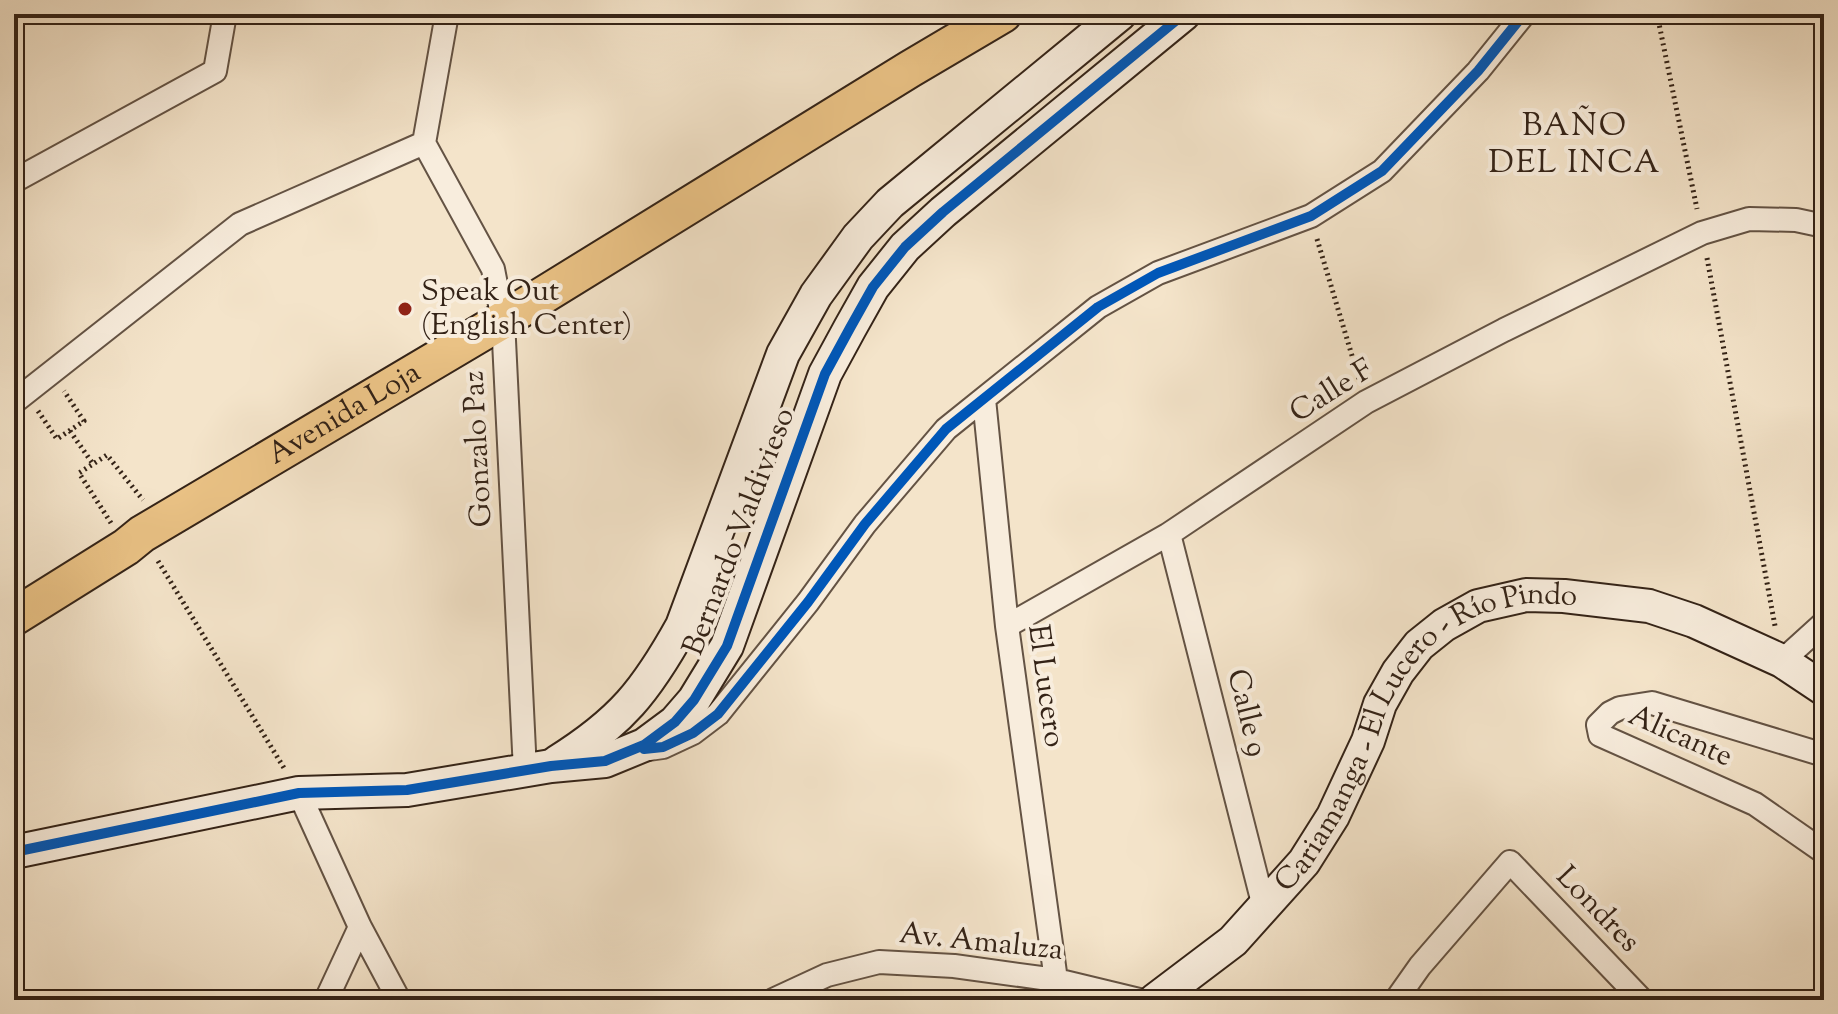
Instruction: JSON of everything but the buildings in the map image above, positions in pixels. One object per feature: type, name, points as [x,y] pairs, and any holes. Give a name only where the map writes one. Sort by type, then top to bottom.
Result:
[{"type":"main road","name":"Avenida Loja","points":[[14,617],[143,535],[503,320],[1003,14]]},
{"type":"street","points":[[14,181],[215,71],[225,14]]},
{"type":"street","points":[[21,398],[240,224],[424,143],[447,14]]},
{"type":"street","name":"Bernardo Valdivieso","points":[[538,768],[595,738],[635,700],[661,665],[682,626],[783,354],[816,295],[858,237],[928,169],[1120,14]]},
{"type":"street","name":"Bernardo Valdivieso","points":[[14,852],[299,793],[407,790],[538,768],[605,761],[633,750],[675,722],[694,700],[727,646],[825,374],[873,287],[905,247],[943,212],[1184,14]]},
{"type":"street","points":[[633,750],[663,747],[693,733],[718,714],[808,602],[865,524],[946,429],[1098,307],[1158,273],[1311,216],[1382,171],[1447,106],[1524,14]]},
{"type":"street","name":"Gonzalo Paz","points":[[424,143],[493,269],[503,320],[538,768]]},
{"type":"street","name":"Calle F","points":[[1007,626],[1169,534],[1366,402],[1702,233],[1749,219],[1796,220],[1824,226]]},
{"type":"street","name":"El Lucero","points":[[984,399],[1007,626],[1056,980]]},
{"type":"street","name":"Calle 9","points":[[1169,534],[1264,907]]},
{"type":"street","name":"Cariamanga - El Lucero - Río Pindo","points":[[1155,1000],[1233,941],[1304,862],[1333,816],[1368,741],[1380,704],[1398,672],[1419,645],[1444,625],[1478,606],[1526,595],[1649,606],[1694,621],[1782,661],[1824,689]]},
{"type":"street","points":[[1782,661],[1824,623]]},
{"type":"street","name":"Alicante","points":[[1824,755],[1652,703],[1620,708],[1598,725],[1600,735],[1755,804],[1824,852]]},
{"type":"street","points":[[299,793],[360,927],[399,1000]]},
{"type":"street","name":"Londres","points":[[1396,1000],[1420,966],[1510,862],[1642,1000]]},
{"type":"street","points":[[326,1000],[360,927]]},
{"type":"street","name":"Av. Amaluza","points":[[773,1000],[827,975],[879,962],[954,966],[1056,980],[1139,1000]]},
{"type":"path","points":[[1657,14],[1702,233],[1782,661]]},
{"type":"path","points":[[1311,216],[1366,402]]},
{"type":"path","points":[[21,398],[57,439],[84,421],[52,374]]},
{"type":"path","points":[[70,431],[93,464]]},
{"type":"path","points":[[143,535],[79,473],[107,455],[143,535],[299,793]]},
{"type":"cycle path","points":[[14,852],[299,793],[407,790],[551,766],[605,761],[644,745],[675,722],[694,700],[727,646],[825,374],[873,287],[905,247],[943,212],[1184,14]]},
{"type":"cycle path","points":[[644,749],[663,747],[693,733],[718,714],[808,602],[865,524],[946,429],[1098,307],[1158,273],[1311,216],[1382,171],[1478,71],[1524,14]]},
{"type":"place","name":"Speak Out (English Center)","points":[[405,309]]},
{"type":"district","name":"BAÑO DEL INCA","points":[[1575,146]]}]
